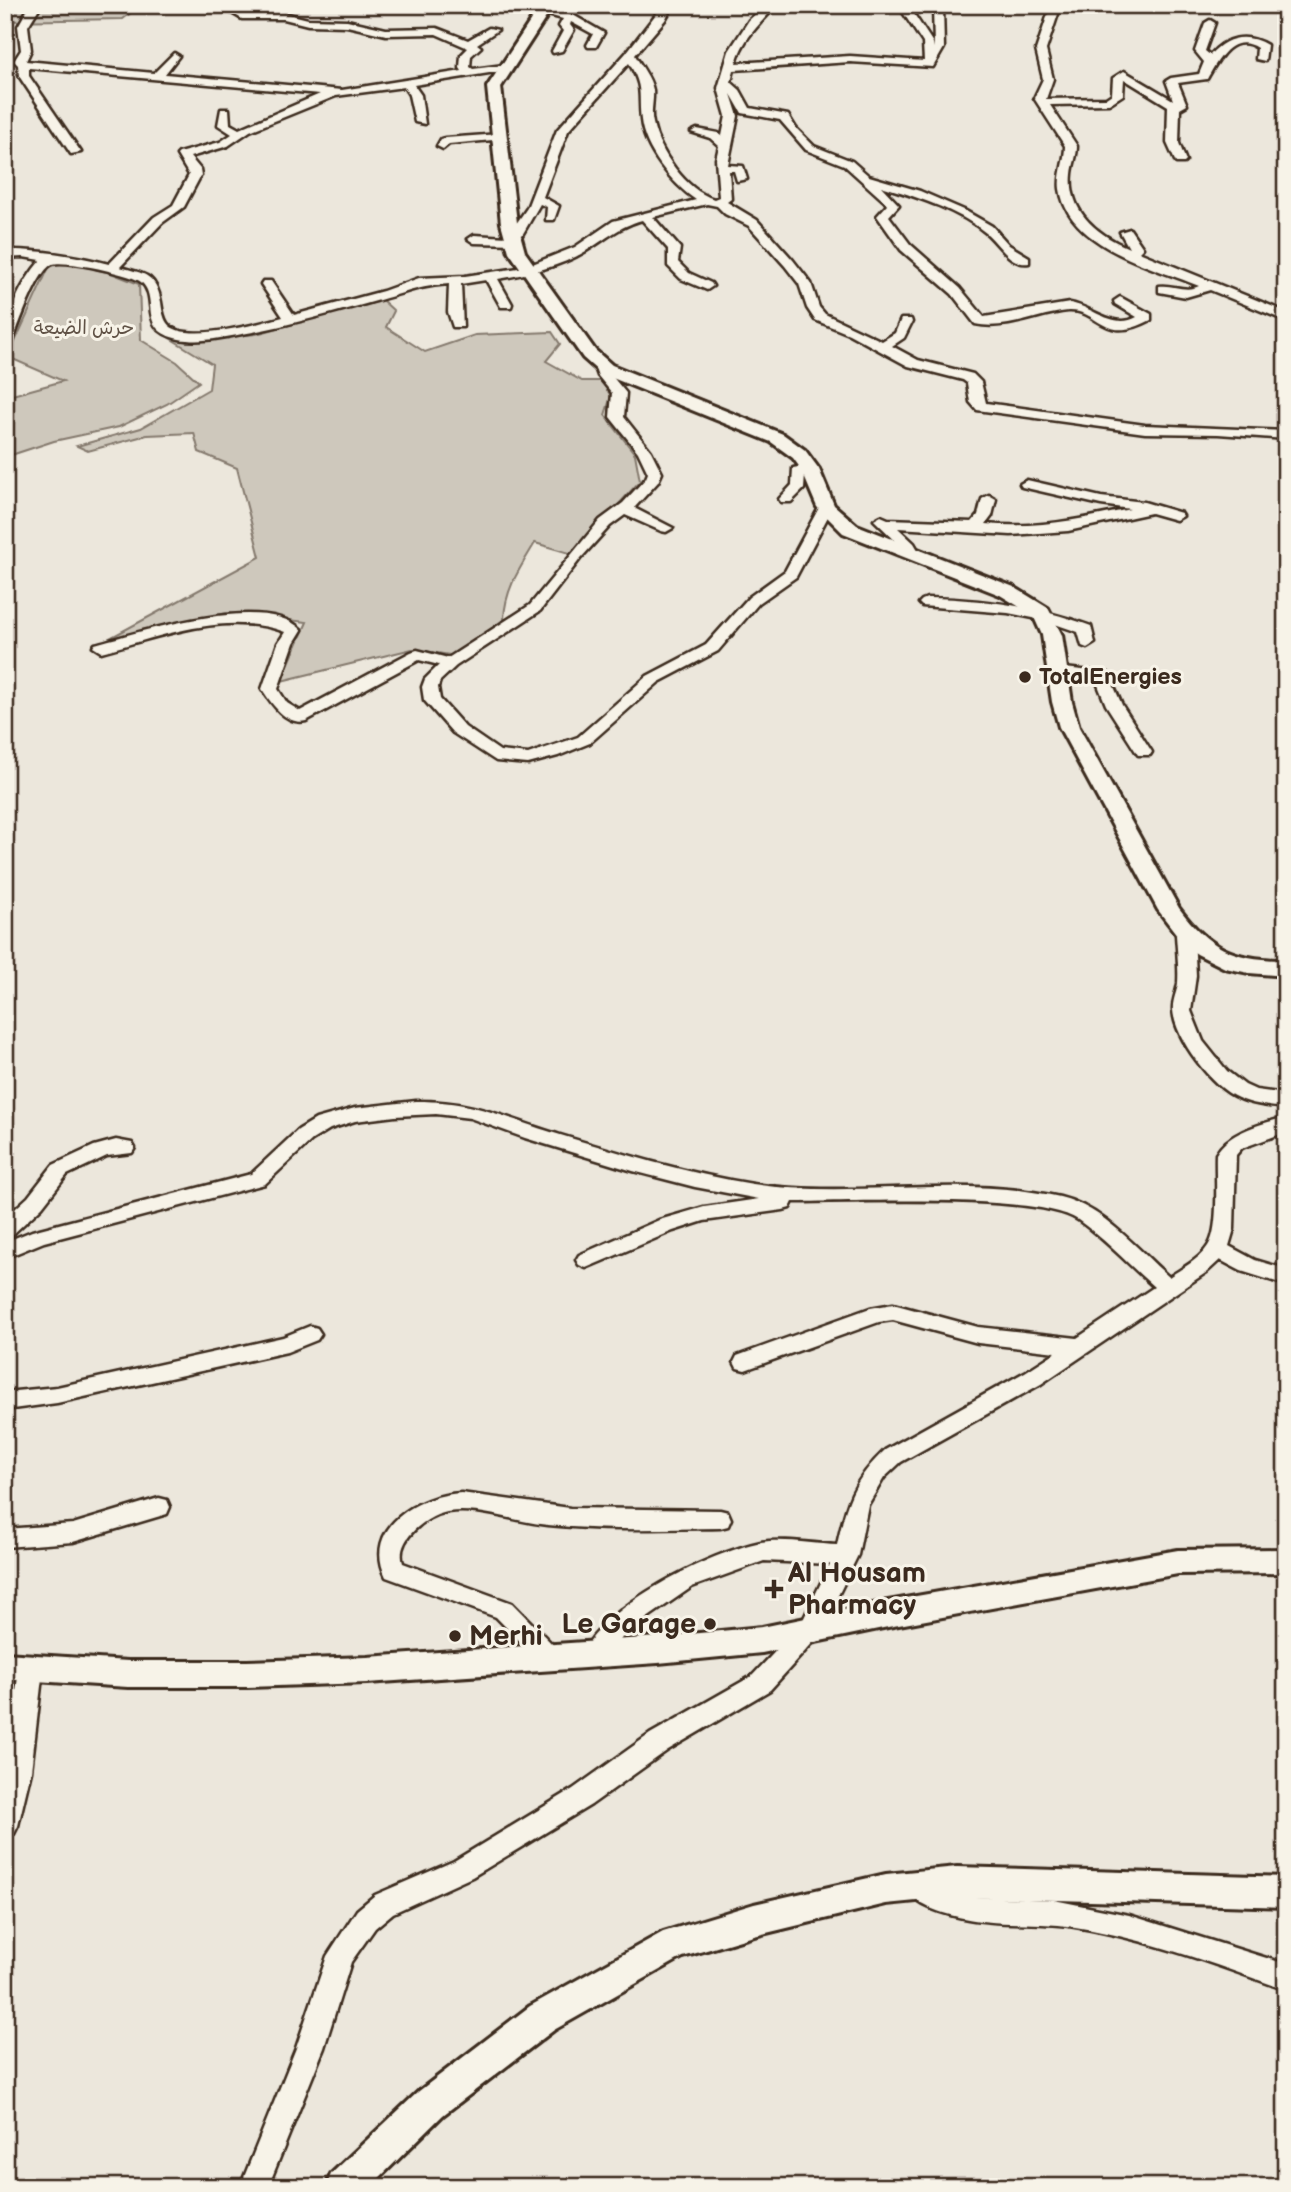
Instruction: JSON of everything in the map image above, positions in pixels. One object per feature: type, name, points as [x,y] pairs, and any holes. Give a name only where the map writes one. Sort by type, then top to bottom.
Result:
[{"type":"main road","points":[[546,8],[503,68],[493,92],[513,240],[528,270],[589,354],[620,376],[778,438],[799,454],[810,469],[826,508],[850,529],[1007,591],[1041,612],[1052,635],[1056,672],[1069,727],[1169,910],[1185,934],[1232,963],[1286,968]]},
{"type":"main road","points":[[18,1667],[128,1674],[367,1670],[762,1640],[1178,1562],[1286,1561]]},
{"type":"main road","points":[[344,2187],[430,2103],[542,2018],[675,1943],[767,1917],[886,1889],[957,1882],[1286,1892]]},
{"type":"street","points":[[36,5],[24,18],[21,36],[26,50],[19,61],[23,64],[24,76],[75,152]]},
{"type":"street","points":[[223,5],[242,16],[277,15],[308,22],[347,23],[386,32],[437,31],[466,46]]},
{"type":"street","points":[[474,239],[513,240],[537,198],[553,150],[563,130],[661,18],[668,5]]},
{"type":"street","points":[[5,254],[36,254],[56,259],[73,259],[112,268],[149,282],[161,325],[180,335],[223,335],[387,294],[419,282],[528,270],[566,255],[597,239],[614,226],[645,216],[713,202],[727,194],[724,144],[732,116],[725,84],[729,67],[734,51],[753,22],[772,5]]},
{"type":"street","points":[[903,5],[928,43],[929,65]]},
{"type":"street","points":[[929,65],[939,48],[939,5]]},
{"type":"street","points":[[1056,5],[1041,50],[1048,79],[1040,96],[1071,146],[1066,176],[1076,217],[1096,237],[1130,254],[1286,317]]},
{"type":"street","points":[[546,8],[599,33],[592,45]]},
{"type":"street","points":[[556,51],[569,30],[564,26],[569,17]]},
{"type":"street","points":[[410,32],[442,20]]},
{"type":"street","points":[[1210,23],[1200,51],[1210,62]]},
{"type":"street","points":[[466,46],[493,30]]},
{"type":"street","points":[[1042,102],[1109,101],[1117,94],[1118,78],[1124,74],[1174,106],[1181,104],[1171,81],[1203,77],[1210,62],[1226,43],[1260,44],[1263,47],[1261,59]]},
{"type":"street","points":[[466,46],[465,68],[471,73]]},
{"type":"street","points":[[793,49],[800,62]]},
{"type":"street","points":[[629,55],[646,87],[646,119],[651,135],[682,183],[753,223],[805,283],[813,308],[820,317],[854,331],[913,363],[968,377],[974,382],[977,402],[987,409],[1145,429],[1218,429],[1286,435]]},
{"type":"street","points":[[158,75],[174,56]]},
{"type":"street","points":[[729,67],[850,59],[929,65]]},
{"type":"street","points":[[23,64],[90,72],[158,75],[243,86],[291,87],[335,92],[503,68]]},
{"type":"street","points":[[407,83],[415,95],[421,122]]},
{"type":"street","points":[[725,84],[736,92],[746,110],[784,117],[792,130],[810,148],[844,160],[892,202],[891,208],[883,216],[893,233],[916,254],[923,265],[959,293],[980,321],[992,322],[1058,304],[1077,307],[1099,321],[1112,324],[1136,323],[1146,317],[1120,301]]},
{"type":"street","points":[[112,268],[158,220],[178,207],[195,175],[194,169],[183,155],[225,144],[239,133],[335,92]]},
{"type":"street","points":[[275,116],[282,109],[282,103]]},
{"type":"street","points":[[1174,106],[1173,144],[1180,161]]},
{"type":"street","points":[[225,111],[224,125],[239,133]]},
{"type":"street","points":[[697,132],[714,135],[724,144]]},
{"type":"street","points":[[443,146],[446,142],[500,137]]},
{"type":"street","points":[[724,168],[739,168],[741,179]]},
{"type":"street","points":[[862,176],[903,187],[943,203],[990,230],[1003,246],[1025,260]]},
{"type":"street","points":[[537,198],[552,206],[550,218]]},
{"type":"street","points":[[607,210],[614,226]]},
{"type":"street","points":[[645,216],[674,248],[672,263],[685,276],[707,286]]},
{"type":"street","points":[[614,226],[633,227],[642,234]]},
{"type":"street","points":[[1126,232],[1138,248],[1130,254]]},
{"type":"street","points":[[566,255],[594,258]]},
{"type":"street","points":[[5,343],[31,283],[41,267],[56,259]]},
{"type":"street","points":[[492,274],[506,304]]},
{"type":"street","points":[[454,280],[456,285],[453,313],[458,324]]},
{"type":"street","points":[[267,285],[292,319]]},
{"type":"street","points":[[1163,289],[1188,294],[1200,292],[1207,286]]},
{"type":"street","points":[[878,345],[898,338],[906,322]]},
{"type":"street","points":[[601,365],[605,376],[619,393],[617,417],[644,451],[655,473],[653,479],[628,506],[605,523],[535,608],[520,621],[450,663],[433,679],[430,687],[432,699],[459,730],[496,756],[528,759],[584,740],[653,679],[712,648],[754,600],[791,574],[826,508]]},
{"type":"street","points":[[786,499],[799,486],[797,471],[810,469]]},
{"type":"street","points":[[1027,484],[1152,508],[1176,516]]},
{"type":"street","points":[[976,527],[985,516],[989,499]]},
{"type":"street","points":[[1106,500],[1107,511],[1114,516]]},
{"type":"street","points":[[628,506],[630,512],[666,528]]},
{"type":"street","points":[[881,520],[998,530],[1041,529],[1087,524],[1152,508]]},
{"type":"street","points":[[881,520],[909,546],[914,555]]},
{"type":"street","points":[[927,603],[990,604],[1041,612],[1086,629],[1087,643]]},
{"type":"street","points":[[101,648],[211,620],[283,624],[294,630],[286,643],[270,689],[281,706],[300,718],[417,655],[450,663]]},
{"type":"street","points":[[1056,672],[1119,675]]},
{"type":"street","points":[[1101,676],[1114,705],[1144,752]]},
{"type":"street","points":[[1185,934],[1187,971],[1182,1007],[1184,1020],[1198,1046],[1224,1080],[1240,1091],[1264,1100],[1286,1101]]},
{"type":"street","points":[[5,1250],[39,1236],[258,1179],[277,1165],[296,1141],[314,1129],[338,1119],[378,1111],[450,1108],[471,1111],[537,1135],[684,1177],[772,1194],[853,1197],[954,1195],[1059,1203],[1084,1214],[1167,1287]]},
{"type":"street","points":[[254,2187],[310,2048],[340,1956],[366,1919],[384,1904],[463,1870],[582,1797],[659,1742],[761,1683],[809,1631],[846,1555],[857,1505],[876,1472],[893,1456],[1033,1378],[1200,1266],[1218,1250],[1224,1229],[1226,1154],[1235,1143],[1286,1124]]},
{"type":"street","points":[[5,1230],[35,1202],[60,1170],[102,1151],[116,1147],[125,1148]]},
{"type":"street","points":[[586,1260],[666,1224],[704,1214],[853,1197]]},
{"type":"street","points":[[1218,1250],[1248,1266],[1286,1277]]},
{"type":"street","points":[[745,1362],[877,1314],[893,1312],[978,1335],[1079,1346]]},
{"type":"street","points":[[5,1401],[57,1395],[287,1344],[310,1334]]},
{"type":"street","points":[[550,1657],[504,1610],[394,1570],[389,1563],[388,1552],[401,1529],[417,1514],[432,1506],[449,1503],[478,1503],[544,1516],[577,1518],[720,1519]]},
{"type":"street","points":[[5,1538],[73,1533],[159,1507]]},
{"type":"street","points":[[594,1654],[619,1625],[684,1580],[763,1551],[846,1555]]},
{"type":"street","points":[[5,1826],[19,1772],[18,1667]]},
{"type":"street","points":[[917,1886],[952,1906],[974,1910],[1041,1911],[1079,1916],[1172,1939],[1286,1976]]},
{"type":"green space","points":[[5,5],[141,5],[123,19],[5,21]]},
{"type":"green space","name":"حرش الضيعة","points":[[62,261],[111,273],[139,284],[141,340],[177,362],[199,382],[167,404],[119,427],[54,441],[5,457],[5,397],[63,381],[8,357],[49,267]]},
{"type":"green space","points":[[382,300],[394,311],[386,327],[425,352],[475,335],[552,332],[560,344],[546,361],[582,381],[601,381],[611,396],[605,415],[635,454],[640,481],[573,554],[535,543],[510,588],[504,619],[456,656],[412,649],[281,681],[307,622],[226,613],[97,645],[260,557],[237,468],[199,452],[194,433],[147,435],[88,451],[77,446],[141,428],[209,389],[212,364],[163,334],[193,340],[256,334]]},
{"type":"place","name":"TotalEnergies","points":[[1025,677]]},
{"type":"place","name":"Al Housam Pharmacy","points":[[774,1589]]},
{"type":"place","name":"Le Garage","points":[[710,1624]]},
{"type":"place","name":"Merhi","points":[[455,1636]]}]
